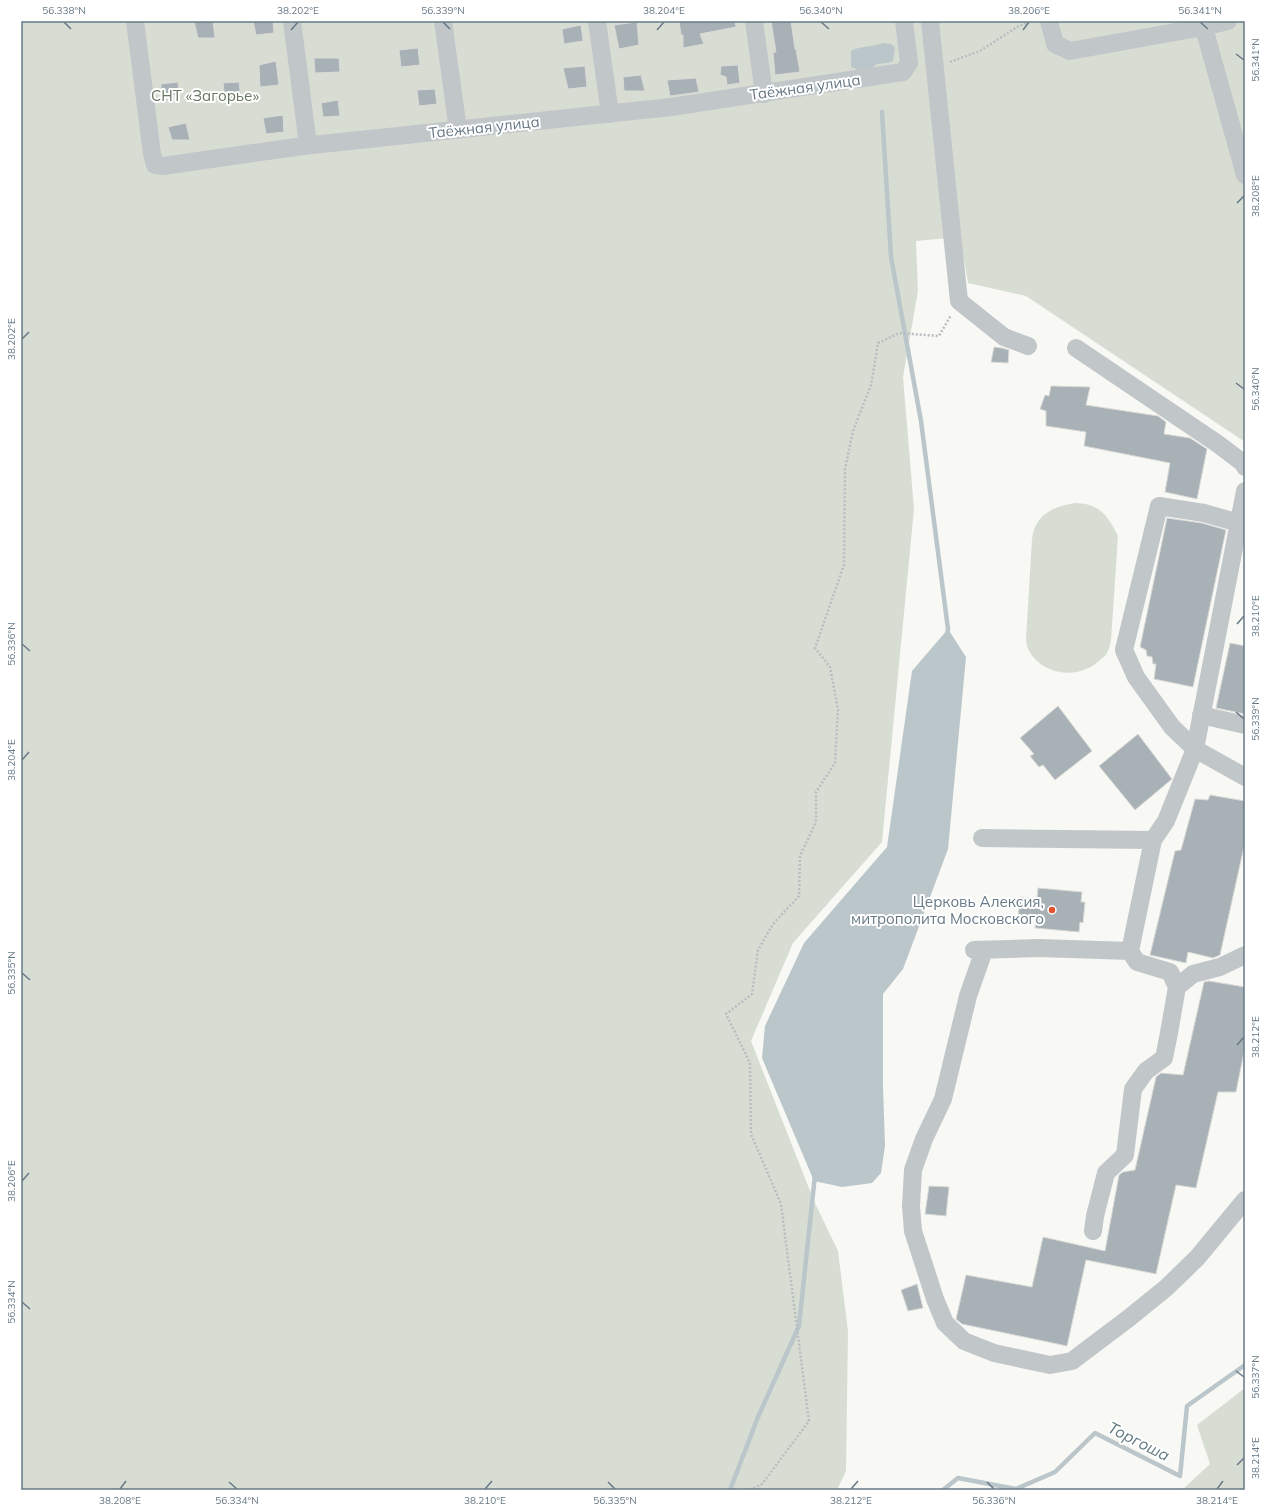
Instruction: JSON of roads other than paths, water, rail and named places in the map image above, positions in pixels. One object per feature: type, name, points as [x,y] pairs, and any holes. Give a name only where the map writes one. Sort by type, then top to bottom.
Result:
[{"type":"street","name":"Таёжная улица","points":[[135,21],[152,154],[155,165],[163,166],[308,145],[671,107],[903,72],[909,63],[904,21]]},
{"type":"street","points":[[292,21],[308,145]]},
{"type":"street","points":[[443,21],[458,130]]},
{"type":"street","points":[[598,21],[610,114]]},
{"type":"street","points":[[754,21],[764,94]]},
{"type":"street","points":[[930,21],[959,301],[1004,337],[1028,346]]},
{"type":"street","points":[[1048,21],[1055,44],[1070,51],[1203,24],[1228,21]]},
{"type":"street","points":[[1203,24],[1245,175]]},
{"type":"street","points":[[1076,348],[1218,444],[1243,463],[1245,467]]},
{"type":"street","points":[[1093,1231],[1095,1216],[1106,1173],[1125,1155],[1133,1090],[1146,1071],[1164,1058],[1176,987],[1170,972],[1137,962],[1130,951],[1153,840],[1166,821],[1195,749],[1245,491]]},
{"type":"street","points":[[1239,523],[1204,513],[1159,506],[1124,650],[1136,677],[1172,726],[1195,749],[1245,777]]},
{"type":"street","points":[[1201,715],[1245,725]]},
{"type":"street","points":[[982,838],[1153,840]]},
{"type":"street","points":[[1130,951],[1039,948],[978,950],[982,956],[968,996],[943,1099],[924,1139],[913,1170],[911,1206],[913,1231],[935,1300],[945,1323],[964,1341],[994,1353],[1050,1365],[1072,1361],[1166,1288],[1197,1258],[1245,1200]]},
{"type":"street","points":[[1176,987],[1193,974],[1220,967],[1245,955]]},
{"type":"waterway","points":[[882,112],[891,257],[921,421],[948,629],[947,635]]},
{"type":"waterway","points":[[730,1490],[758,1417],[799,1326],[815,1175]]},
{"type":"waterway","name":"Торгоша","points":[[943,1490],[958,1478],[1016,1489],[1055,1472],[1095,1433],[1180,1476],[1187,1406],[1245,1365]]},
{"type":"place","name":"Церковь Алексия, митрополита Московского","points":[[1052,910]]},
{"type":"park label","name":"СНТ «Загорье»","points":[[205,95]]}]
